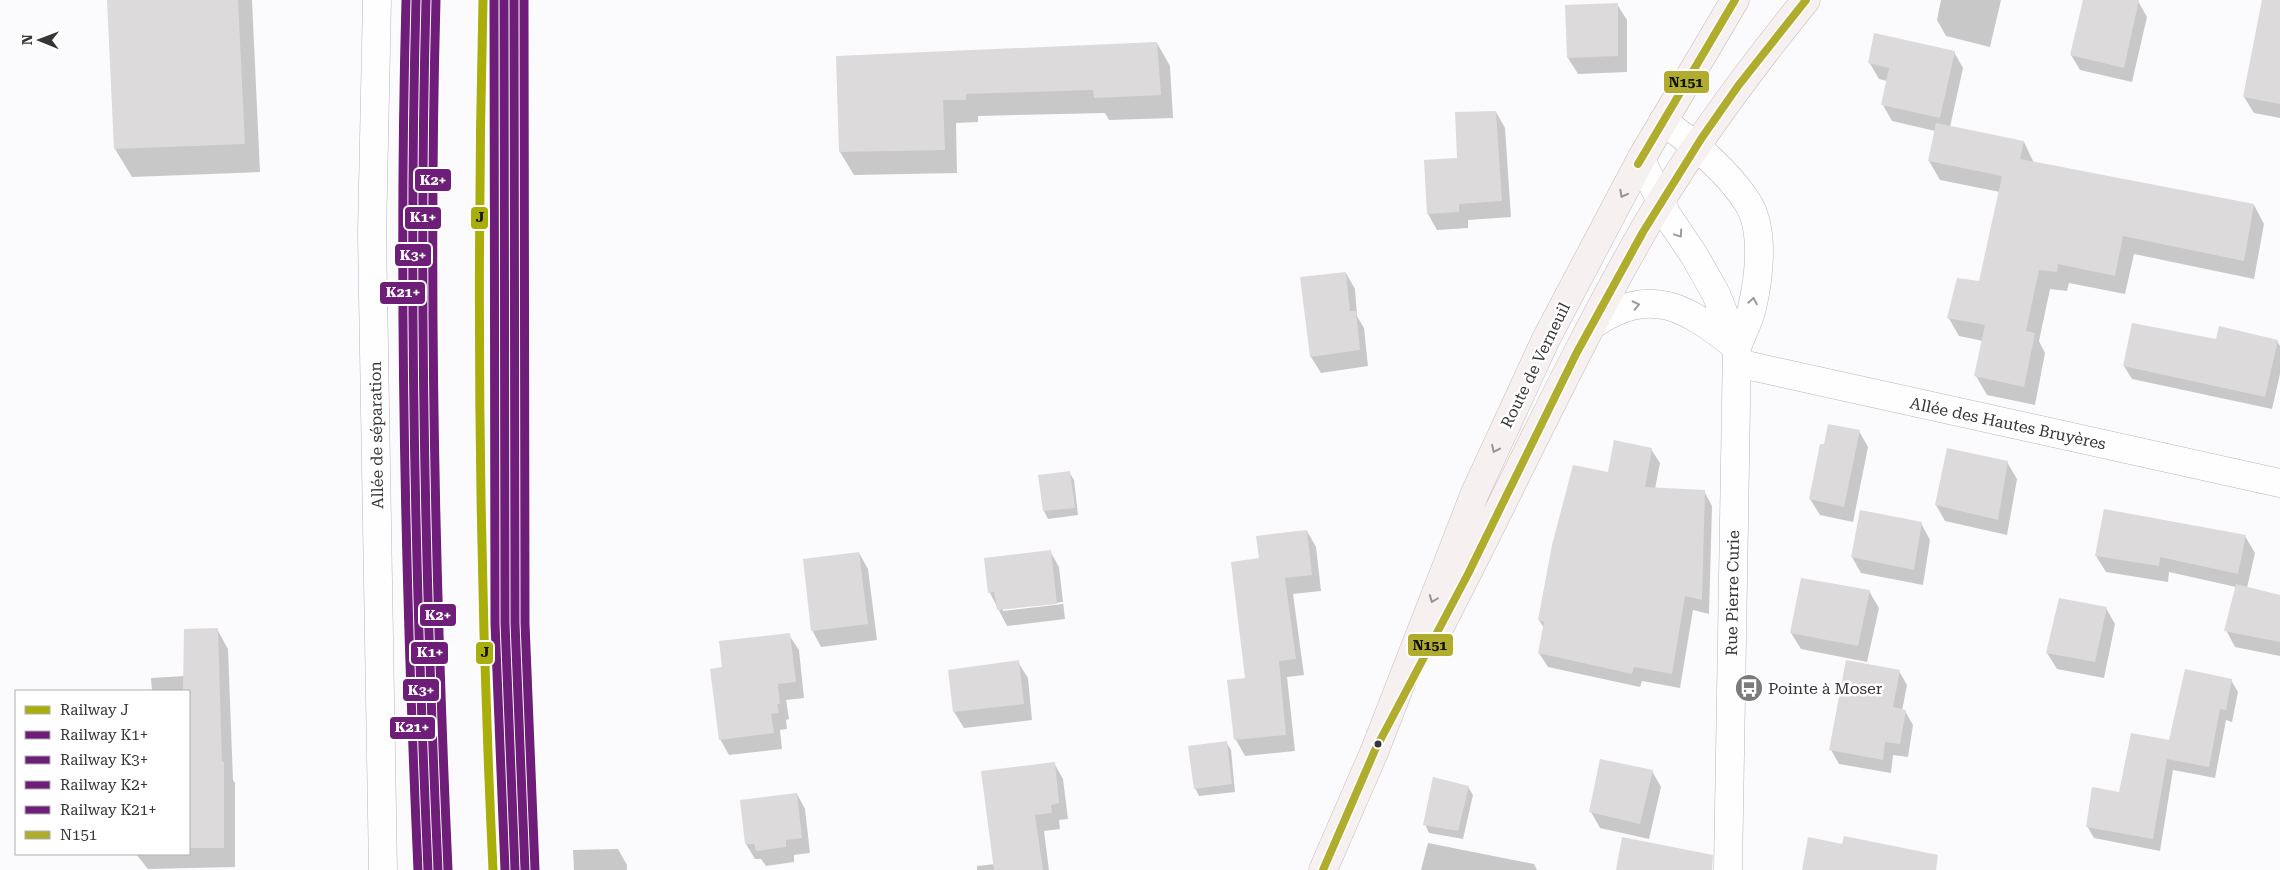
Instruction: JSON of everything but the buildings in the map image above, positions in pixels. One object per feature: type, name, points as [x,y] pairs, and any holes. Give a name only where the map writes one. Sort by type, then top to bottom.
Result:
[{"type":"main road","name":"Route de Verneuil","points":[[1323,870],[1375,750],[1475,493],[1546,339],[1641,160],[1734,0]]},
{"type":"main road","name":"Route de Verneuil","points":[[1375,750],[1468,574],[1576,354],[1660,202],[1738,86],[1806,0]]},
{"type":"street","name":"Allée de séparation","points":[[378,0],[372,234],[383,870]]},
{"type":"street","name":"Rue Pierre Curie","points":[[1663,121],[1707,155],[1748,204],[1758,235],[1758,275],[1752,309],[1737,355],[1728,870]]},
{"type":"street","name":"Rue Pierre Curie","points":[[1641,160],[1660,202],[1716,294],[1737,355]]},
{"type":"street","points":[[1592,325],[1616,310],[1646,302],[1677,307],[1702,320],[1737,355]]},
{"type":"street","name":"Allée des Hautes Bruyères","points":[[1737,355],[2280,483]]},
{"type":"rail line","name":"K21+","points":[[406,0],[403,218],[404,435],[406,544],[418,870]]},
{"type":"rail line","name":"K3+","points":[[416,0],[413,218],[414,435],[416,544],[428,870]]},
{"type":"rail line","name":"K1+","points":[[426,0],[423,218],[424,435],[426,544],[438,870]]},
{"type":"rail line","name":"K2+","points":[[436,0],[433,218],[434,435],[436,544],[448,870]]},
{"type":"rail line","name":"J","points":[[483,0],[479,326],[480,435],[488,761],[493,870]]},
{"type":"rail line","name":"K21+","points":[[494,0],[495,623],[505,870]]},
{"type":"rail line","name":"K3+","points":[[504,0],[505,623],[515,870]]},
{"type":"rail line","name":"K1+","points":[[514,0],[515,623],[525,870]]},
{"type":"rail line","name":"K2+","points":[[524,0],[525,623],[535,870]]},
{"type":"transit line","name":"N151","points":[[1638,164],[1735,0]]},
{"type":"transit line","name":"N151","points":[[1323,870],[1375,750],[1468,574],[1576,354],[1643,232],[1701,139],[1738,86],[1806,0]]},
{"type":"place","name":"Pointe à Moser","points":[[1749,688]]}]
